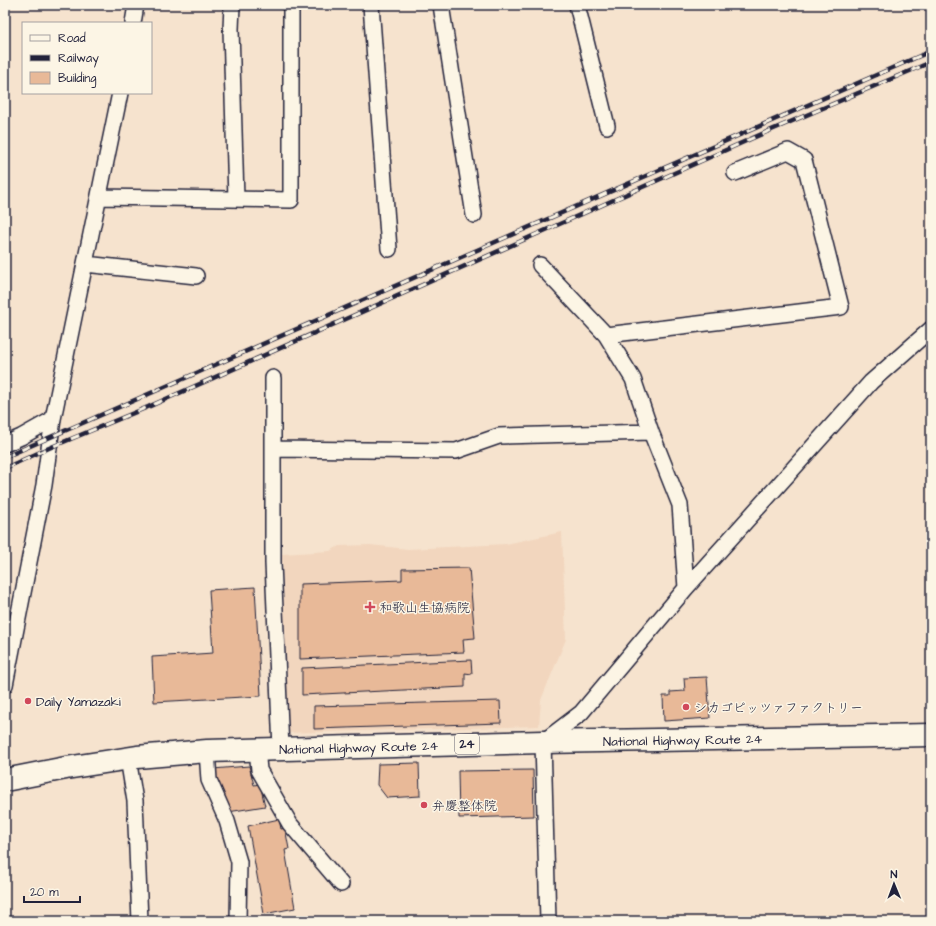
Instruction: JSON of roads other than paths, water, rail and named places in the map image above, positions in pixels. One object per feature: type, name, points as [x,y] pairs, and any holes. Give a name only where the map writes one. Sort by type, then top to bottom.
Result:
[{"type":"highway","name":"National Highway Route 24","points":[[5,780],[128,758],[207,751],[544,742],[931,735]]},
{"type":"street","points":[[133,22],[136,5]]},
{"type":"street","points":[[232,5],[231,29],[236,199]]},
{"type":"street","points":[[99,197],[291,200],[291,5]]},
{"type":"street","points":[[371,5],[389,249]]},
{"type":"street","points":[[441,5],[474,215]]},
{"type":"street","points":[[577,5],[607,126]]},
{"type":"street","points":[[5,685],[44,485],[53,419],[120,94]]},
{"type":"street","points":[[606,335],[841,307],[804,160],[788,152],[735,173]]},
{"type":"street","points":[[85,264],[196,276]]},
{"type":"street","points":[[540,265],[606,335],[633,379],[651,432],[680,505],[686,588]]},
{"type":"street","points":[[548,921],[544,742],[581,713],[686,588],[872,382],[931,329]]},
{"type":"street","points":[[273,378],[273,563],[281,749]]},
{"type":"street","points":[[5,444],[53,419]]},
{"type":"street","points":[[273,449],[456,451],[499,436],[651,432]]},
{"type":"street","points":[[257,750],[259,770],[290,824],[342,884]]},
{"type":"street","points":[[207,751],[209,780],[227,821],[239,862],[238,921]]},
{"type":"street","points":[[128,758],[135,801],[140,921]]},
{"type":"railway","points":[[5,457],[931,51]]},
{"type":"railway","points":[[5,468],[148,407],[755,137],[931,62]]},
{"type":"place","name":"和歌山生協病院","points":[[370,607]]},
{"type":"place","name":"Daily Yamazaki","points":[[28,701]]},
{"type":"place","name":"シカゴピッツァファクトリー","points":[[686,707]]},
{"type":"place","name":"弁慶整体院","points":[[424,805]]}]
